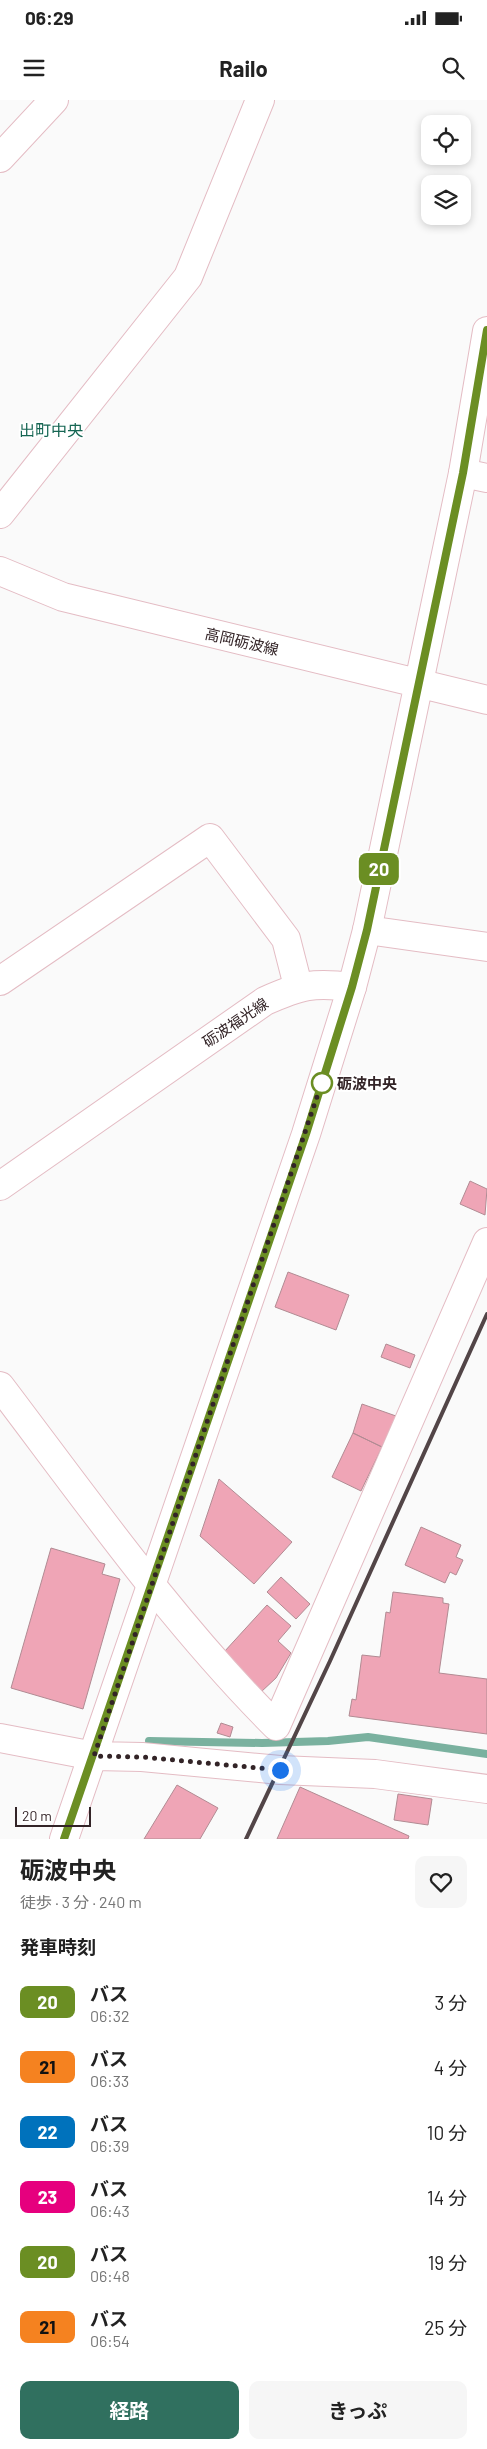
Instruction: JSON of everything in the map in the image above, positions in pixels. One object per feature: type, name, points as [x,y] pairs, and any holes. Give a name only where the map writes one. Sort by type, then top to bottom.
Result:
[{"type":"street","points":[[0,158],[54,100]]},
{"type":"street","points":[[0,514],[188,277],[260,100]]},
{"type":"street","points":[[64,1839],[306,1134],[352,987],[367,930],[419,683],[475,475],[487,331]]},
{"type":"street","name":"高岡砺波線","points":[[0,571],[63,597],[487,700]]},
{"type":"street","points":[[0,981],[210,838],[286,938],[298,986]]},
{"type":"street","points":[[367,930],[487,947]]},
{"type":"street","name":"砺波福光線","points":[[0,1186],[266,1000],[298,986],[325,984],[352,987]]},
{"type":"street","points":[[0,1386],[151,1585],[233,1683],[276,1726],[487,1242]]},
{"type":"street","points":[[0,1738],[94,1756],[142,1757],[280,1770],[375,1774],[487,1789]]},
{"type":"building","points":[[470,1181],[487,1189],[485,1215],[460,1204]]},
{"type":"building","points":[[288,1272],[349,1295],[336,1330],[275,1307]]},
{"type":"building","points":[[386,1344],[415,1355],[410,1368],[381,1357]]},
{"type":"building","points":[[362,1404],[396,1416],[382,1447],[353,1433]]},
{"type":"building","points":[[353,1433],[382,1447],[361,1491],[332,1477]]},
{"type":"building","points":[[219,1479],[292,1542],[254,1584],[200,1536]]},
{"type":"building","points":[[421,1527],[461,1545],[456,1557],[463,1560],[456,1575],[450,1572],[445,1583],[405,1565]]},
{"type":"building","points":[[51,1548],[105,1564],[102,1574],[120,1579],[83,1709],[11,1688]]},
{"type":"building","points":[[281,1577],[310,1604],[296,1619],[267,1592]]},
{"type":"building","points":[[393,1592],[443,1598],[443,1603],[449,1604],[439,1673],[487,1679],[487,1734],[349,1716],[352,1699],[356,1700],[362,1655],[380,1657],[386,1612],[390,1613]]},
{"type":"building","points":[[267,1605],[291,1626],[278,1641],[291,1653],[276,1678],[261,1692],[224,1652]]},
{"type":"building","points":[[221,1723],[233,1727],[230,1737],[217,1733]]},
{"type":"building","points":[[177,1785],[218,1808],[200,1839],[144,1839]]},
{"type":"building","points":[[300,1787],[409,1836],[408,1839],[277,1839]]},
{"type":"building","points":[[398,1794],[432,1799],[428,1825],[394,1820]]},
{"type":"waterway","points":[[149,1741],[262,1743],[328,1741],[368,1737],[487,1754]]},
{"type":"railway","points":[[246,1839],[330,1661],[487,1314]]},
{"type":"bus line","name":"20","points":[[64,1839],[306,1134],[352,987],[367,930],[430,634],[463,473],[487,330]]},
{"type":"place","name":"砺波中央","points":[[322,1083]]},
{"type":"district","name":"出町中央","points":[[51,429]]},
{"type":"route","points":[[280,1770],[142,1757],[94,1756],[306,1134],[323,1079],[322,1083]]}]
